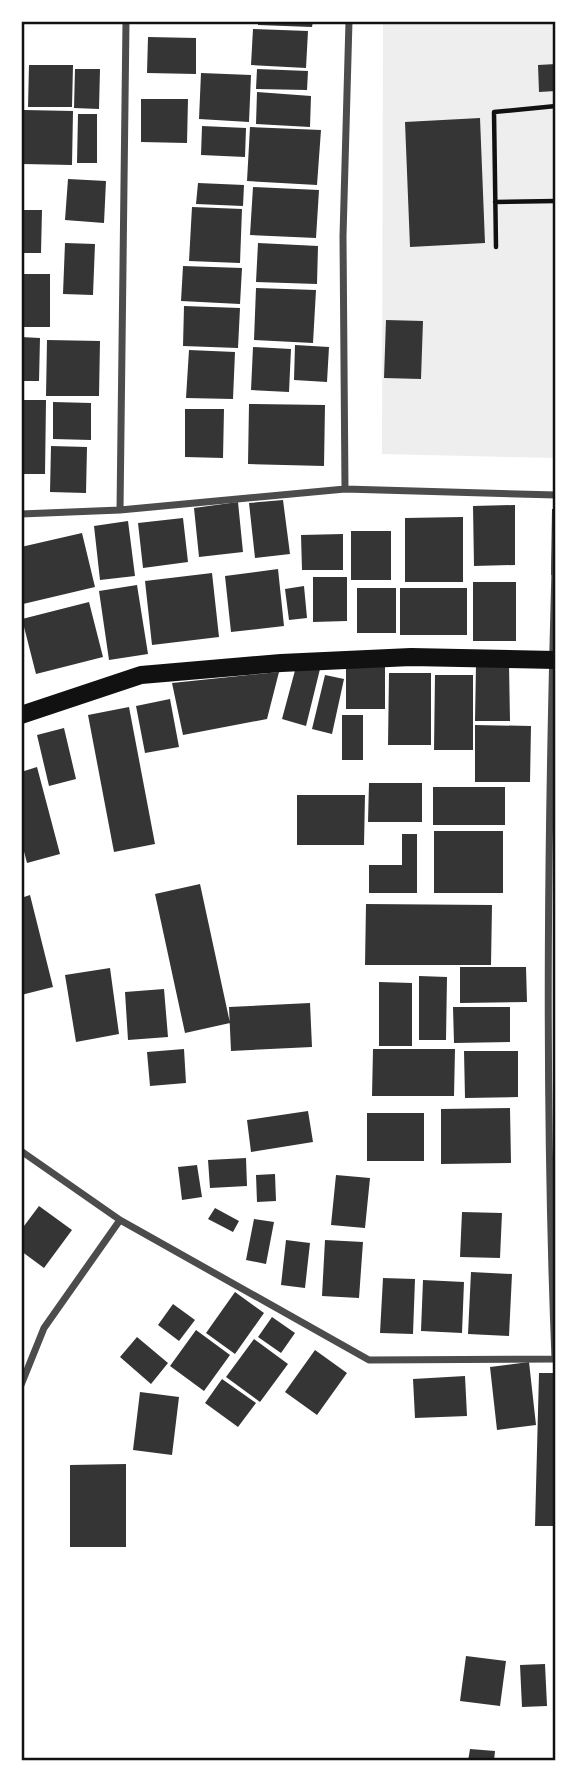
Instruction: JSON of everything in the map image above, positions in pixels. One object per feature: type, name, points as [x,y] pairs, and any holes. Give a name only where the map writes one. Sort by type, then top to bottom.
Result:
[{"type":"main road","points":[[21,715],[141,675],[281,663],[411,657],[554,660]]},
{"type":"street","points":[[120,510],[126,21]]},
{"type":"street","points":[[345,489],[343,236],[349,21]]},
{"type":"street","points":[[21,514],[120,510],[345,489],[556,495]]},
{"type":"street","points":[[21,1151],[120,1220],[369,1360],[556,1359],[552,1170],[556,534]]},
{"type":"street","points":[[21,1385],[44,1328],[120,1220]]},
{"type":"path","points":[[496,247],[494,113],[556,106]]},
{"type":"path","points":[[495,202],[556,201]]},
{"type":"shaded area","points":[[383,21],[556,21],[556,458],[382,454]]},
{"type":"building","points":[[258,21],[313,21],[312,27],[258,25]]},
{"type":"building","points":[[253,29],[308,31],[306,68],[251,65]]},
{"type":"building","points":[[148,37],[196,38],[196,74],[147,73]]},
{"type":"building","points":[[556,64],[556,91],[539,92],[538,65]]},
{"type":"building","points":[[29,65],[73,65],[72,107],[28,107]]},
{"type":"building","points":[[75,69],[100,69],[99,109],[74,108]]},
{"type":"building","points":[[257,69],[308,71],[307,90],[256,89]]},
{"type":"building","points":[[201,73],[251,75],[249,122],[199,119]]},
{"type":"building","points":[[257,92],[311,96],[310,127],[256,124]]},
{"type":"building","points":[[141,99],[188,99],[187,143],[141,142]]},
{"type":"building","points":[[24,110],[73,111],[72,165],[23,164]]},
{"type":"building","points":[[78,114],[97,114],[97,163],[77,163]]},
{"type":"building","points":[[480,118],[485,243],[410,247],[405,122]]},
{"type":"building","points":[[202,126],[246,128],[245,157],[201,155]]},
{"type":"building","points":[[250,127],[321,130],[317,185],[247,181]]},
{"type":"building","points":[[68,179],[106,181],[104,223],[65,220]]},
{"type":"building","points":[[198,183],[244,185],[243,206],[196,204]]},
{"type":"building","points":[[253,187],[319,190],[316,238],[250,235]]},
{"type":"building","points":[[192,207],[242,209],[240,263],[189,261]]},
{"type":"building","points":[[21,210],[42,210],[41,253],[21,253]]},
{"type":"building","points":[[65,243],[95,244],[93,295],[63,294]]},
{"type":"building","points":[[258,243],[318,246],[317,284],[256,282]]},
{"type":"building","points":[[183,266],[242,268],[240,304],[181,301]]},
{"type":"building","points":[[21,274],[50,274],[50,327],[21,327]]},
{"type":"building","points":[[256,288],[316,290],[313,343],[254,340]]},
{"type":"building","points":[[184,306],[240,308],[238,348],[183,346]]},
{"type":"building","points":[[386,320],[423,321],[421,379],[384,378]]},
{"type":"building","points":[[21,337],[40,338],[39,381],[21,381]]},
{"type":"building","points":[[47,340],[100,341],[99,396],[46,396]]},
{"type":"building","points":[[295,345],[329,347],[327,382],[294,380]]},
{"type":"building","points":[[253,347],[291,349],[289,392],[251,390]]},
{"type":"building","points":[[189,350],[235,352],[233,399],[186,398]]},
{"type":"building","points":[[21,400],[46,400],[45,474],[21,474]]},
{"type":"building","points":[[53,402],[91,403],[91,440],[53,439]]},
{"type":"building","points":[[249,404],[325,405],[324,466],[248,464]]},
{"type":"building","points":[[185,409],[224,409],[223,458],[185,457]]},
{"type":"building","points":[[51,446],[87,447],[86,493],[50,492]]},
{"type":"building","points":[[283,500],[290,554],[255,558],[249,503]]},
{"type":"building","points":[[238,502],[243,552],[199,557],[194,508]]},
{"type":"building","points":[[515,505],[515,565],[474,566],[473,506]]},
{"type":"building","points":[[552,509],[556,509],[556,575],[551,575]]},
{"type":"building","points":[[463,517],[463,582],[405,582],[405,518]]},
{"type":"building","points":[[183,518],[188,562],[143,568],[138,523]]},
{"type":"building","points":[[128,521],[135,576],[100,580],[94,526]]},
{"type":"building","points":[[351,531],[391,531],[391,580],[351,580]]},
{"type":"building","points":[[82,533],[95,587],[23,604],[21,547]]},
{"type":"building","points":[[343,534],[343,570],[302,570],[301,535]]},
{"type":"building","points":[[278,569],[284,626],[231,632],[225,576]]},
{"type":"building","points":[[212,573],[219,637],[152,645],[145,581]]},
{"type":"building","points":[[313,577],[347,577],[347,621],[313,622]]},
{"type":"building","points":[[473,582],[516,582],[516,641],[473,641]]},
{"type":"building","points":[[137,585],[148,654],[109,660],[99,591]]},
{"type":"building","points":[[304,586],[307,618],[289,620],[285,589]]},
{"type":"building","points":[[357,588],[396,588],[396,633],[357,633]]},
{"type":"building","points":[[400,588],[467,588],[467,635],[400,635]]},
{"type":"building","points":[[89,602],[103,657],[36,674],[22,619]]},
{"type":"building","points":[[346,662],[385,662],[385,709],[346,709]]},
{"type":"building","points":[[297,663],[320,669],[306,726],[282,719]]},
{"type":"building","points":[[476,665],[509,665],[510,721],[475,721]]},
{"type":"building","points":[[279,672],[267,719],[183,735],[172,683]]},
{"type":"building","points":[[389,673],[431,673],[431,745],[388,745]]},
{"type":"building","points":[[325,675],[344,679],[332,734],[312,729]]},
{"type":"building","points":[[435,675],[473,675],[473,750],[434,750]]},
{"type":"building","points":[[170,699],[179,747],[145,753],[136,706]]},
{"type":"building","points":[[129,707],[155,844],[114,852],[88,715]]},
{"type":"building","points":[[342,715],[363,715],[363,760],[342,760]]},
{"type":"building","points":[[475,725],[531,726],[530,782],[475,782]]},
{"type":"building","points":[[64,728],[76,779],[49,786],[37,735]]},
{"type":"building","points":[[37,767],[60,854],[27,863],[21,840],[21,772]]},
{"type":"building","points":[[369,783],[422,783],[422,822],[368,822]]},
{"type":"building","points":[[433,787],[505,787],[505,825],[433,825]]},
{"type":"building","points":[[297,795],[365,795],[364,845],[297,845]]},
{"type":"building","points":[[434,831],[503,831],[503,893],[434,893]]},
{"type":"building","points":[[402,834],[417,834],[417,893],[369,893],[369,865],[402,865]]},
{"type":"building","points":[[200,884],[230,1023],[185,1033],[155,894]]},
{"type":"building","points":[[30,895],[53,987],[21,995],[21,898]]},
{"type":"building","points":[[366,904],[492,905],[491,965],[365,965]]},
{"type":"building","points":[[460,967],[526,967],[527,1002],[460,1003]]},
{"type":"building","points":[[110,968],[119,1034],[76,1042],[65,975]]},
{"type":"building","points":[[419,976],[447,977],[446,1040],[419,1040]]},
{"type":"building","points":[[379,982],[412,983],[412,1046],[379,1046]]},
{"type":"building","points":[[164,989],[168,1037],[128,1040],[125,992]]},
{"type":"building","points":[[310,1003],[312,1047],[231,1051],[229,1007]]},
{"type":"building","points":[[453,1007],[510,1007],[510,1042],[454,1043]]},
{"type":"building","points":[[184,1049],[186,1083],[150,1086],[147,1052]]},
{"type":"building","points":[[373,1049],[455,1049],[454,1096],[372,1096]]},
{"type":"building","points":[[464,1051],[518,1051],[518,1097],[465,1098]]},
{"type":"building","points":[[510,1108],[511,1163],[441,1164],[441,1109]]},
{"type":"building","points":[[308,1111],[313,1142],[251,1152],[247,1120]]},
{"type":"building","points":[[367,1113],[424,1113],[424,1161],[367,1161]]},
{"type":"building","points":[[246,1158],[247,1186],[210,1188],[208,1160]]},
{"type":"building","points":[[197,1165],[202,1197],[182,1200],[178,1167]]},
{"type":"building","points":[[275,1174],[276,1201],[257,1202],[256,1175]]},
{"type":"building","points":[[336,1175],[370,1178],[365,1228],[331,1225]]},
{"type":"building","points":[[39,1206],[72,1230],[44,1268],[21,1251],[21,1230]]},
{"type":"building","points":[[215,1208],[239,1221],[233,1232],[208,1219]]},
{"type":"building","points":[[462,1212],[502,1213],[500,1258],[460,1257]]},
{"type":"building","points":[[254,1219],[274,1222],[266,1264],[246,1260]]},
{"type":"building","points":[[286,1240],[310,1243],[305,1288],[281,1285]]},
{"type":"building","points":[[325,1240],[363,1242],[359,1298],[322,1296]]},
{"type":"building","points":[[471,1272],[512,1274],[509,1336],[468,1334]]},
{"type":"building","points":[[383,1278],[415,1279],[413,1334],[380,1333]]},
{"type":"building","points":[[423,1280],[464,1282],[462,1333],[421,1331]]},
{"type":"building","points":[[235,1292],[264,1313],[235,1354],[206,1333]]},
{"type":"building","points":[[173,1304],[195,1320],[179,1341],[158,1325]]},
{"type":"building","points":[[272,1317],[295,1333],[281,1353],[258,1337]]},
{"type":"building","points":[[196,1330],[230,1355],[204,1391],[170,1366]]},
{"type":"building","points":[[137,1337],[168,1363],[151,1384],[120,1357]]},
{"type":"building","points":[[254,1339],[288,1364],[260,1402],[226,1377]]},
{"type":"building","points":[[315,1350],[347,1373],[317,1415],[285,1392]]},
{"type":"building","points":[[529,1362],[536,1425],[497,1430],[490,1367]]},
{"type":"building","points":[[539,1373],[556,1373],[556,1526],[535,1526]]},
{"type":"building","points":[[465,1376],[467,1416],[415,1418],[413,1379]]},
{"type":"building","points":[[222,1379],[256,1403],[238,1427],[205,1403]]},
{"type":"building","points":[[140,1392],[179,1397],[172,1455],[133,1450]]},
{"type":"building","points":[[126,1464],[126,1547],[70,1547],[70,1465]]},
{"type":"building","points":[[466,1656],[506,1661],[500,1706],[460,1701]]},
{"type":"building","points":[[545,1664],[547,1706],[522,1707],[520,1665]]},
{"type":"building","points":[[470,1749],[495,1751],[494,1761],[468,1761]]}]
